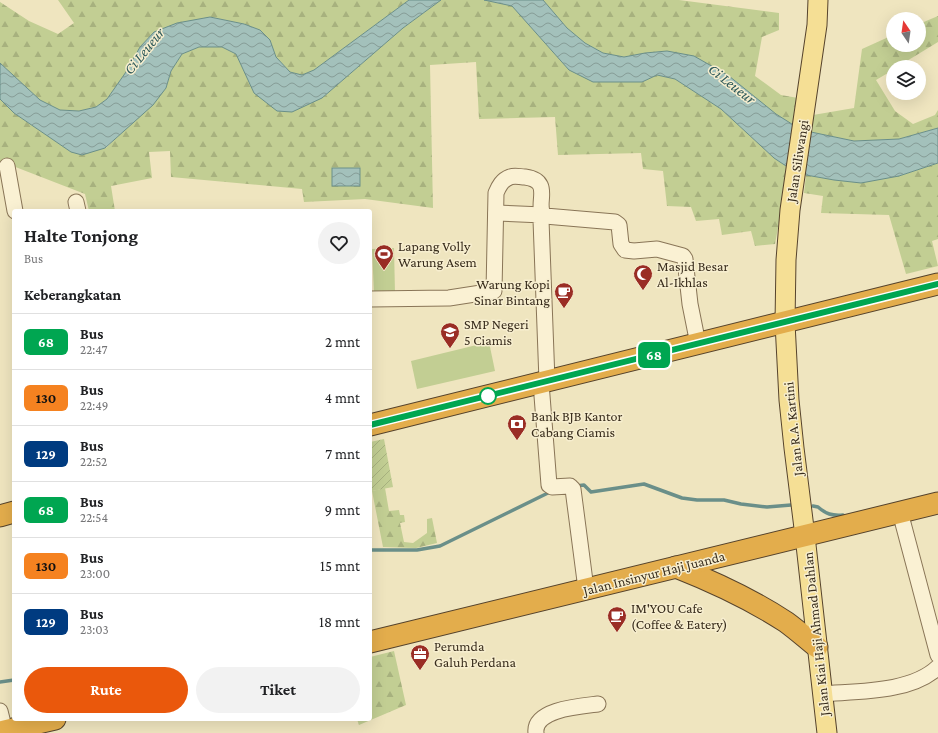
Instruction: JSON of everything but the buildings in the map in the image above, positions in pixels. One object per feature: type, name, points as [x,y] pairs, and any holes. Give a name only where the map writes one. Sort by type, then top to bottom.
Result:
[{"type":"highway","points":[[372,425],[938,284]]},
{"type":"highway","name":"Jalan Insinyur Haji Juanda","points":[[372,642],[938,503]]},
{"type":"highway","points":[[0,516],[12,513]]},
{"type":"highway","points":[[676,567],[711,581],[742,596],[786,623],[817,647]]},
{"type":"highway","points":[[2,725],[48,725]]},
{"type":"main road","name":"Jalan Siliwangi","points":[[785,323],[786,260],[790,210],[817,25],[818,0]]},
{"type":"main road","name":"Jalan R.A. Kartini","points":[[785,323],[789,400],[805,536]]},
{"type":"main road","name":"Jalan Kiai Haji Ahmad Dahlan","points":[[805,536],[827,733]]},
{"type":"street","points":[[7,166],[15,209]]},
{"type":"street","points":[[372,299],[449,298],[494,291],[496,193],[504,180],[515,176],[532,178],[539,184],[541,188],[543,215],[541,220],[544,382],[549,485],[552,487],[570,486],[572,488],[586,590]]},
{"type":"street","points":[[496,213],[543,215],[547,217],[616,222],[619,225],[621,244],[625,250],[634,251],[657,248],[683,256],[685,259],[690,304],[698,344]]},
{"type":"street","points":[[900,512],[938,655]]},
{"type":"street","points":[[822,694],[892,688],[905,685],[922,678],[938,667]]},
{"type":"street","points":[[536,733],[537,724],[542,718],[548,715],[573,707],[598,704]]},
{"type":"green space","points":[[58,0],[409,0],[314,70],[302,75],[290,72],[276,57],[270,40],[260,30],[244,24],[210,17],[154,32],[140,47],[126,72],[107,99],[96,107],[79,111],[60,110],[40,100],[0,63],[0,2],[29,21],[58,34],[74,23]]},
{"type":"green space","points":[[441,0],[484,0],[512,6],[569,70],[642,82],[657,75],[675,79],[721,109],[774,158],[789,168],[775,244],[755,246],[751,231],[722,235],[719,219],[696,221],[691,207],[667,206],[663,171],[643,169],[641,153],[558,155],[555,117],[479,119],[476,62],[430,65],[433,208],[365,199],[304,202],[302,189],[171,177],[170,151],[149,152],[152,178],[111,186],[115,209],[89,209],[85,194],[0,161],[0,99],[14,113],[71,152],[106,148],[166,88],[171,71],[182,54],[199,47],[222,47],[236,54],[254,93],[322,98],[403,28]]},
{"type":"green space","points":[[543,0],[679,0],[779,13],[779,30],[762,37],[755,76],[781,95],[798,98],[795,126],[667,51],[624,57],[603,53],[585,43],[567,28]]},
{"type":"green space","points":[[938,16],[938,42],[926,49],[926,21]]},
{"type":"green space","points":[[886,38],[886,52],[922,52],[908,60],[886,60],[886,74],[876,80],[886,96],[886,100],[888,100],[895,111],[913,124],[935,115],[938,110],[938,128],[899,139],[854,141],[811,132],[813,115],[854,108],[862,49]]},
{"type":"green space","points":[[938,163],[938,239],[932,241],[938,266],[906,274],[889,215],[821,213],[823,196],[804,193],[806,175],[834,180],[899,176]]},
{"type":"green space","name":"Lapang Volly Warung Asem","points":[[394,248],[395,293],[374,293],[372,249]]},
{"type":"green space","points":[[489,342],[495,371],[417,389],[411,361]]},
{"type":"green space","points":[[384,439],[393,487],[372,491],[372,442]]},
{"type":"green space","points":[[385,488],[389,511],[399,510],[400,515],[404,515],[405,522],[400,523],[404,542],[413,543],[427,533],[427,519],[432,518],[437,543],[416,548],[383,547],[372,491]]},
{"type":"green space","points":[[394,651],[406,705],[372,719],[372,656]]},
{"type":"green space","points":[[358,721],[368,721],[359,725]]},
{"type":"water","name":"Ci Leueur","points":[[409,0],[441,0],[403,28],[322,98],[292,112],[277,111],[254,93],[236,54],[222,47],[199,47],[182,54],[171,71],[166,88],[153,105],[105,148],[82,155],[71,152],[14,113],[0,99],[0,63],[40,100],[60,110],[79,111],[96,107],[107,99],[126,72],[140,47],[154,32],[177,23],[210,17],[244,24],[260,30],[270,40],[276,57],[290,72],[302,75],[314,70]]},
{"type":"water","name":"Ci Leueur","points":[[484,0],[543,0],[567,28],[585,43],[603,53],[624,57],[667,51],[694,56],[729,76],[776,114],[795,126],[811,132],[854,141],[899,139],[938,128],[938,163],[899,176],[861,183],[806,175],[789,168],[774,158],[721,109],[675,79],[657,75],[642,82],[593,82],[569,70],[512,6]]},
{"type":"water","points":[[332,168],[360,168],[360,186],[332,186]]},
{"type":"waterway","points":[[576,486],[584,485],[591,492],[644,484],[682,498],[697,500],[724,500],[741,504],[767,507],[791,505]]},
{"type":"waterway","points":[[372,550],[417,550],[440,546],[552,491]]},
{"type":"waterway","points":[[813,506],[818,507],[829,514],[843,515]]},
{"type":"waterway","points":[[0,682],[12,680]]},
{"type":"bus line","name":"68","points":[[372,425],[938,284]]},
{"type":"place","name":"Lapang Volly Warung Asem","points":[[384,271]]},
{"type":"place","name":"Masjid Besar Al-Ikhlas","points":[[643,291]]},
{"type":"place","name":"Warung Kopi Sinar Bintang","points":[[564,309]]},
{"type":"place","name":"SMP Negeri 5 Ciamis","points":[[450,349]]},
{"type":"place","name":"Bank BJB Kantor Cabang Ciamis","points":[[517,441]]},
{"type":"place","name":"IM'YOU Cafe (Coffee & Eatery)","points":[[617,633]]},
{"type":"place","name":"Perumda Galuh Perdana","points":[[420,671]]}]
